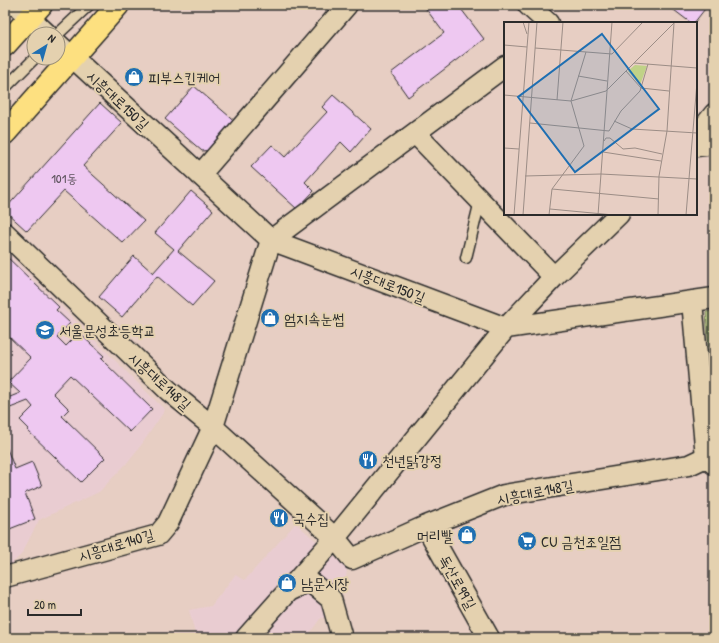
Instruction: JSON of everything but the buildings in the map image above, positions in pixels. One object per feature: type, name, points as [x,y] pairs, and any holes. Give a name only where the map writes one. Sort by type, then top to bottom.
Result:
[{"type":"main road","points":[[66,50],[118,5]]},
{"type":"main road","points":[[5,45],[29,9]]},
{"type":"main road","points":[[5,133],[54,66]]},
{"type":"street","points":[[200,175],[347,5]]},
{"type":"street","points":[[528,5],[547,22]]},
{"type":"street","points":[[29,9],[41,26]]},
{"type":"street","name":"시흥대로150길","points":[[66,52],[270,240],[506,328],[714,298]]},
{"type":"street","points":[[213,427],[270,240],[504,67]]},
{"type":"street","points":[[697,136],[714,114]]},
{"type":"street","points":[[415,133],[554,277]]},
{"type":"street","points":[[697,146],[714,144]]},
{"type":"street","points":[[246,638],[335,538],[506,328],[554,277],[618,215]]},
{"type":"street","name":"시흥대로148길","points":[[5,233],[169,392],[213,427],[335,538],[352,559],[426,526],[504,495],[689,465],[711,458]]},
{"type":"street","points":[[692,301],[711,458]]},
{"type":"street","name":"시흥대로140길","points":[[5,577],[158,535],[168,523],[213,427]]},
{"type":"street","name":"독산로99길","points":[[426,526],[489,638]]},
{"type":"street","points":[[288,591],[309,581],[331,599],[342,638]]},
{"type":"lane","points":[[66,27],[89,5]]},
{"type":"lane","points":[[5,88],[27,66]]},
{"type":"lane","points":[[466,258],[480,201]]},
{"type":"shaded area","name":"서울문성초등학교","points":[[5,251],[165,410],[142,444],[126,464],[99,492],[39,520],[21,555],[10,565],[5,567]]},
{"type":"shaded area","name":"남문시장","points":[[295,524],[347,568],[345,587],[325,594],[335,613],[320,619],[306,638],[196,638],[189,610],[211,606],[235,575],[245,580]]},
{"type":"green space","points":[[714,311],[714,425],[706,312]]},
{"type":"place","name":"피부스킨케어","points":[[134,77]]},
{"type":"place","name":"엄지속눈썹","points":[[270,318]]},
{"type":"place","name":"서울문성초등학교","points":[[45,330]]},
{"type":"place","name":"천년닭강정","points":[[368,460]]},
{"type":"place","name":"국수집","points":[[279,518]]},
{"type":"place","name":"머리빨","points":[[467,535]]},
{"type":"place","name":"CU 금천조일점","points":[[527,541]]},
{"type":"place","name":"남문시장","points":[[287,583]]}]
